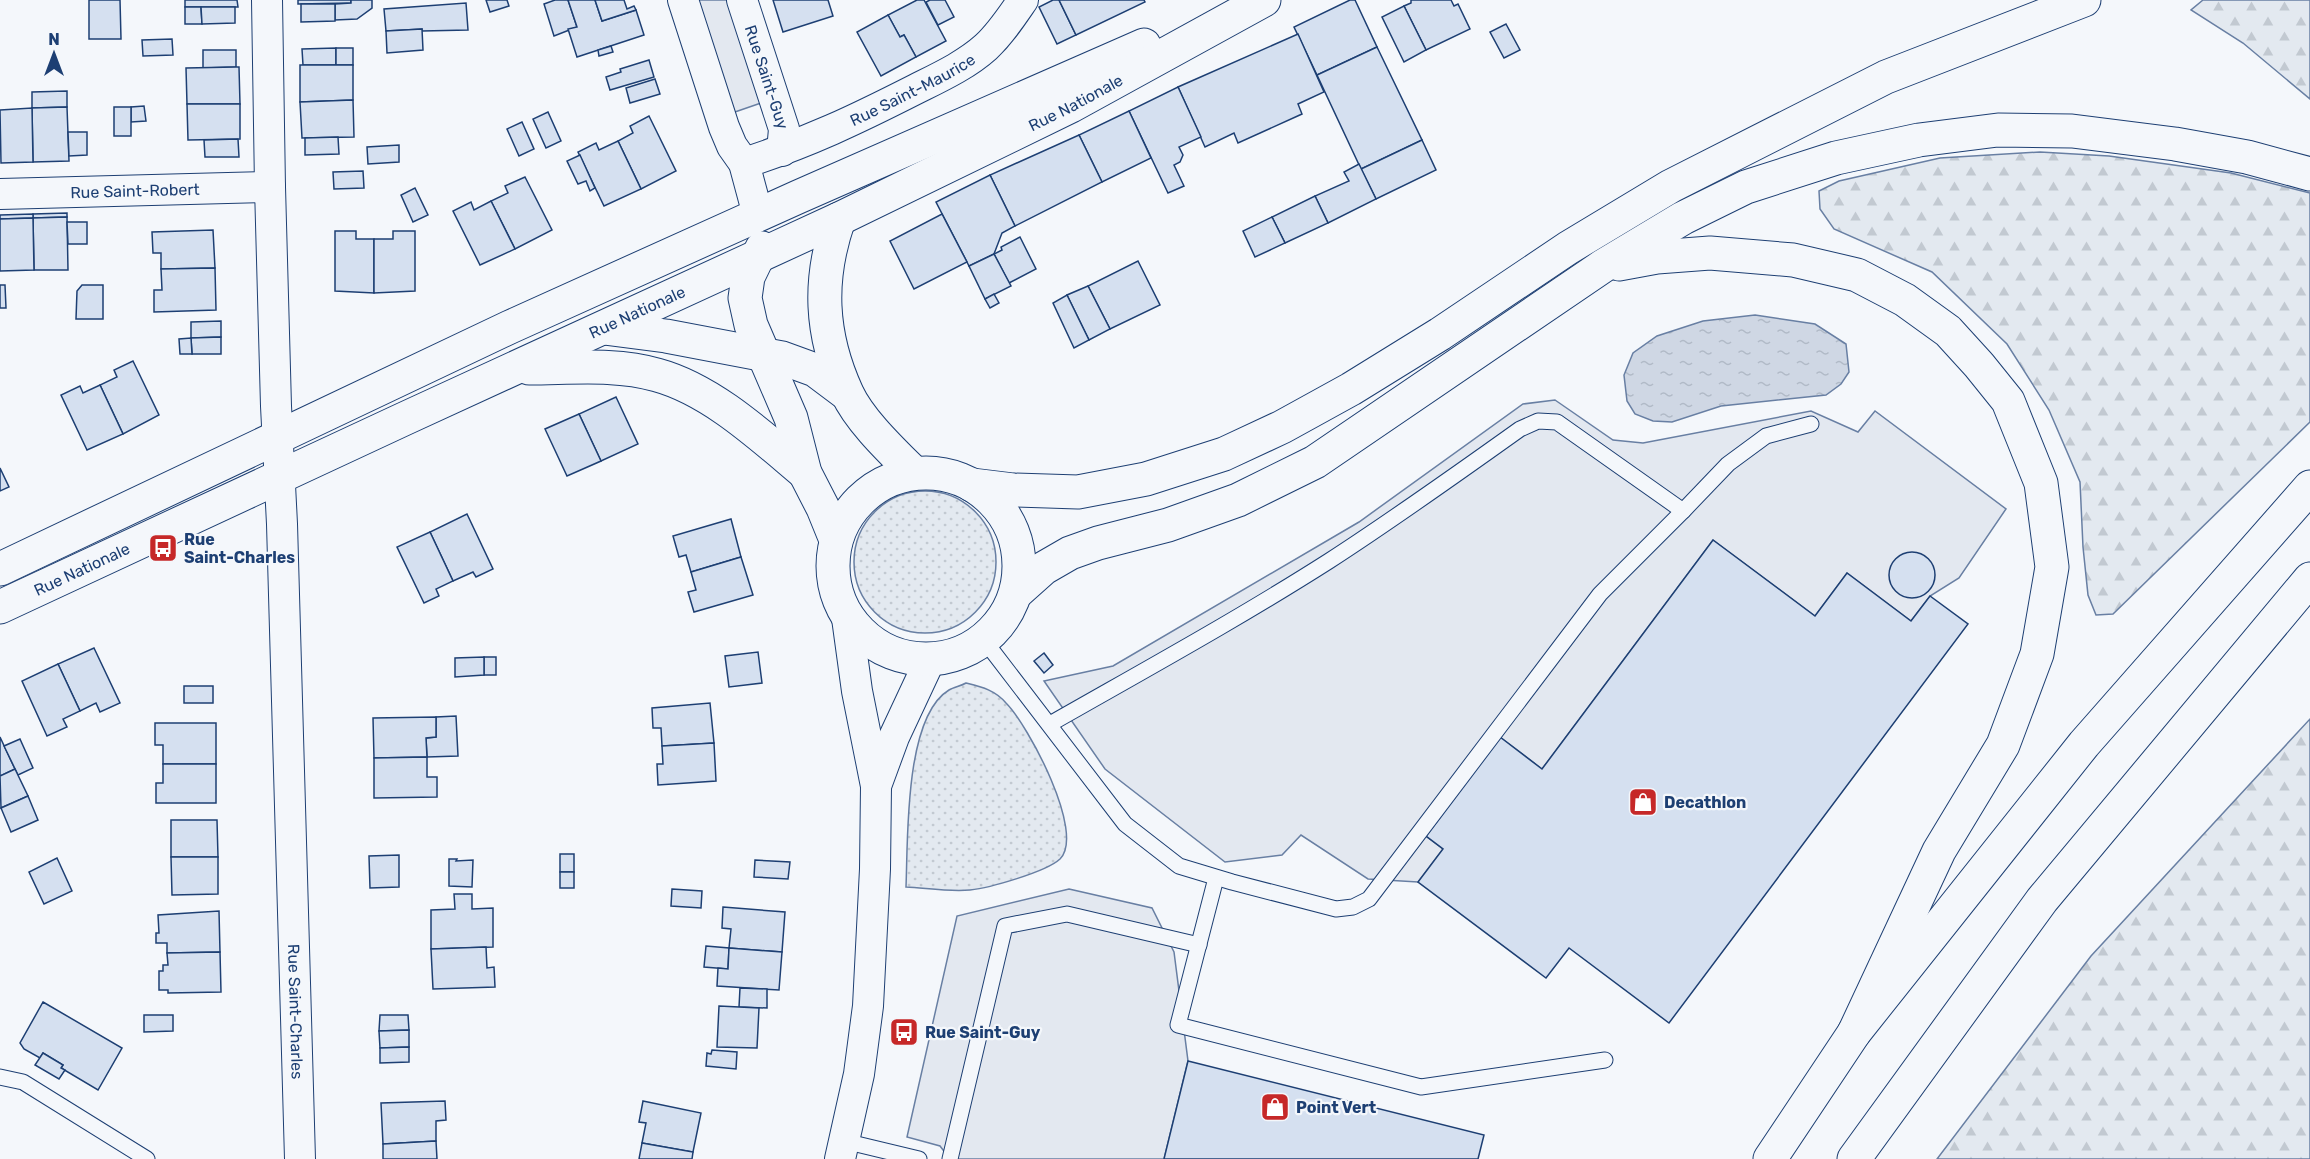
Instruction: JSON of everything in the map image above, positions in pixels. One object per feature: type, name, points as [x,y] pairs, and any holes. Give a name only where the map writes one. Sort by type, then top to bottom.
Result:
[{"type":"main road","name":"Rue Nationale","points":[[0,569],[510,327],[798,196],[1250,0]]},
{"type":"main road","name":"Rue Nationale","points":[[0,607],[839,219],[1071,106],[1264,0]]},
{"type":"main road","points":[[972,485],[1048,493],[1078,492],[1146,479],[1224,454],[1282,427],[1351,389],[1440,334],[1586,237],[1710,166],[1886,77],[2084,0]]},
{"type":"main road","points":[[1710,166],[1830,136],[1915,121],[1996,111],[2074,110],[2167,123],[2310,154]]},
{"type":"main road","points":[[1016,592],[1044,568],[1070,553],[1098,543],[1168,525],[1238,501],[1316,462],[1603,266],[1683,218],[1746,187],[1836,158],[1919,140],[1998,130],[2072,131],[2175,144],[2247,157],[2310,174]]},
{"type":"main road","points":[[798,196],[778,222],[756,258],[748,277],[745,298],[751,325],[791,418],[805,473],[836,540]]},
{"type":"main road","points":[[839,219],[827,258],[824,311],[829,340],[847,394]]},
{"type":"main road","points":[[1603,266],[1657,257],[1710,253],[1793,260],[1857,275],[1905,300],[1948,331],[1979,365],[2008,401],[2041,483],[2052,567],[2037,654],[2003,745],[1939,851],[1854,1034]]},
{"type":"main road","points":[[510,327],[604,328],[666,336],[764,354],[815,370],[847,394],[879,437],[914,473]]},
{"type":"main road","points":[[516,369],[630,370],[656,374],[682,383],[757,432],[805,473]]},
{"type":"main road","points":[[914,473],[934,473],[954,477],[972,485],[992,500],[1008,520],[1017,543],[1020,568],[1016,592],[1004,619],[984,640],[959,654],[930,660],[906,658],[883,649],[863,636],[847,618],[836,593],[832,566],[836,540],[848,515],[866,495],[888,481],[914,473]]},
{"type":"main road","points":[[1770,1159],[1854,1034],[2084,744],[2310,487]]},
{"type":"main road","points":[[1854,1159],[2042,900],[2310,579]]},
{"type":"street","name":"Rue Saint-Charles","points":[[267,0],[270,187],[300,1159]]},
{"type":"street","points":[[683,0],[724,127],[732,146],[744,163],[758,215]]},
{"type":"street","name":"Rue Saint-Guy","points":[[742,0],[784,129],[782,151],[744,163]]},
{"type":"street","name":"Rue Saint-Maurice","points":[[782,151],[848,124],[959,66],[985,48],[1004,27],[1023,0]]},
{"type":"street","name":"Rue Saint-Robert","points":[[0,194],[270,187]]},
{"type":"street","points":[[842,1150],[859,1074],[867,1006],[875,869],[876,786],[857,691],[847,618]]},
{"type":"street","points":[[876,786],[894,737],[930,660]]},
{"type":"lane","points":[[1050,724],[1248,610],[1328,561],[1403,512],[1520,429],[1539,421],[1557,422],[1683,511]]},
{"type":"lane","points":[[984,640],[1125,824],[1179,866],[1336,909],[1353,907],[1369,899],[1600,594],[1728,464],[1766,436],[1811,424]]},
{"type":"lane","points":[[1216,878],[1178,1025],[1421,1087],[1605,1060]]},
{"type":"lane","points":[[950,1159],[1005,926],[1067,914],[1198,945]]},
{"type":"lane","points":[[0,1077],[23,1082],[147,1159]]},
{"type":"lane","points":[[842,1150],[919,1159]]},
{"type":"green space","points":[[2203,0],[2310,0],[2310,99],[2243,43],[2191,10]]},
{"type":"green space","points":[[2040,152],[2109,156],[2231,173],[2310,193],[2310,422],[2113,614],[2096,615],[2088,595],[2080,482],[2049,410],[2007,344],[1932,272],[1834,229],[1820,209],[1819,191],[1839,181],[1940,158]]},
{"type":"green space","points":[[925,491],[952,497],[975,512],[990,535],[996,562],[990,589],[975,612],[952,627],[925,633],[898,627],[875,612],[860,589],[854,562],[860,535],[875,512],[898,497]]},
{"type":"green space","points":[[966,683],[993,692],[1016,715],[1040,755],[1051,780],[1066,827],[1066,846],[1060,859],[1053,864],[1017,879],[990,886],[970,890],[906,887],[911,781],[916,752],[934,704],[949,690]]},
{"type":"green space","points":[[2310,719],[2310,1159],[1937,1159],[2091,956]]},
{"type":"shaded area","points":[[694,0],[727,0],[761,103],[732,113]]},
{"type":"shaded area","points":[[1555,400],[1613,440],[1643,443],[1811,411],[1858,432],[1875,411],[2006,509],[1959,578],[1930,596],[1911,621],[1847,573],[1815,616],[1713,540],[1542,769],[1501,738],[1426,836],[1443,849],[1418,882],[1368,879],[1301,835],[1282,855],[1225,862],[1105,769],[1044,681],[1113,666],[1359,522],[1523,404]]},
{"type":"shaded area","points":[[1069,889],[1152,908],[1174,952],[1188,1061],[1164,1159],[950,1159],[940,1146],[907,1137],[957,916]]},
{"type":"water","points":[[1755,315],[1815,324],[1846,344],[1849,372],[1841,384],[1826,395],[1721,406],[1672,422],[1653,421],[1635,414],[1627,401],[1624,375],[1633,353],[1657,336],[1703,321]]},
{"type":"building","points":[[89,0],[120,0],[121,39],[89,39]]},
{"type":"building","points":[[185,0],[237,0],[238,7],[185,7]]},
{"type":"building","points":[[298,0],[351,0],[351,3],[298,4]]},
{"type":"building","points":[[351,0],[372,0],[372,8],[357,19],[335,20],[335,4],[351,3]]},
{"type":"building","points":[[486,0],[507,0],[509,6],[490,12]]},
{"type":"building","points":[[555,0],[568,0],[577,27],[554,36],[544,4]]},
{"type":"building","points":[[568,0],[595,0],[602,21],[636,10],[644,35],[577,57],[568,29],[577,27]]},
{"type":"building","points":[[595,0],[624,0],[627,9],[634,6],[636,10],[602,21]]},
{"type":"building","points":[[773,0],[828,0],[833,16],[783,32]]},
{"type":"building","points":[[917,0],[924,0],[946,41],[916,57],[904,35],[900,37],[888,15]]},
{"type":"building","points":[[945,0],[954,17],[938,25],[926,2]]},
{"type":"building","points":[[1053,0],[1059,0],[1076,35],[1057,44],[1039,7]]},
{"type":"building","points":[[1059,0],[1144,0],[1145,2],[1076,35]]},
{"type":"building","points":[[1350,0],[1355,0],[1377,47],[1317,75],[1294,27]]},
{"type":"building","points":[[1411,0],[1451,0],[1454,6],[1458,4],[1470,29],[1426,50],[1404,6],[1411,3]]},
{"type":"building","points":[[466,3],[468,30],[386,31],[384,9]]},
{"type":"building","points":[[301,4],[335,4],[335,21],[301,22]]},
{"type":"building","points":[[1404,6],[1426,50],[1404,62],[1382,17]]},
{"type":"building","points":[[185,7],[201,7],[202,24],[185,24]]},
{"type":"building","points":[[201,7],[235,7],[235,23],[202,24]]},
{"type":"building","points":[[888,15],[900,37],[904,35],[916,57],[881,76],[857,32]]},
{"type":"building","points":[[1506,24],[1520,50],[1504,58],[1490,32]]},
{"type":"building","points":[[422,29],[423,50],[387,53],[386,31]]},
{"type":"building","points":[[1298,34],[1324,92],[1298,104],[1302,114],[1238,143],[1234,133],[1205,147],[1178,87]]},
{"type":"building","points":[[172,39],[173,55],[143,56],[142,40]]},
{"type":"building","points":[[611,46],[613,52],[599,56],[598,50]]},
{"type":"building","points":[[1377,47],[1422,140],[1361,169],[1317,75]]},
{"type":"building","points":[[336,48],[336,65],[303,65],[302,49]]},
{"type":"building","points":[[336,48],[353,48],[353,65],[336,65]]},
{"type":"building","points":[[203,50],[236,50],[236,67],[203,68]]},
{"type":"building","points":[[649,60],[654,77],[610,90],[606,77],[621,72],[620,69]]},
{"type":"building","points":[[300,65],[353,65],[353,100],[300,102]]},
{"type":"building","points":[[239,67],[240,104],[187,104],[186,68]]},
{"type":"building","points":[[655,79],[660,94],[630,103],[626,88]]},
{"type":"building","points":[[1178,87],[1201,137],[1179,147],[1183,155],[1180,162],[1174,165],[1184,186],[1168,193],[1129,111]]},
{"type":"building","points":[[67,91],[67,107],[32,108],[32,92]]},
{"type":"building","points":[[353,100],[354,137],[302,138],[300,102]]},
{"type":"building","points":[[187,104],[240,104],[240,139],[188,140]]},
{"type":"building","points":[[144,106],[146,121],[131,122],[131,107]]},
{"type":"building","points":[[67,107],[69,161],[33,162],[32,108]]},
{"type":"building","points":[[114,107],[131,107],[131,136],[114,136]]},
{"type":"building","points":[[32,108],[33,162],[1,163],[0,110]]},
{"type":"building","points":[[1129,111],[1151,158],[1102,182],[1079,135]]},
{"type":"building","points":[[548,112],[561,141],[546,148],[533,119]]},
{"type":"building","points":[[649,116],[676,171],[641,189],[618,141],[633,133],[630,126]]},
{"type":"building","points":[[522,122],[534,149],[519,156],[507,129]]},
{"type":"building","points":[[68,132],[87,132],[87,155],[69,156]]},
{"type":"building","points":[[1079,135],[1102,182],[1015,226],[990,175]]},
{"type":"building","points":[[338,137],[339,154],[305,155],[305,138]]},
{"type":"building","points":[[238,139],[239,157],[205,157],[204,140]]},
{"type":"building","points":[[1422,140],[1436,170],[1376,199],[1361,169]]},
{"type":"building","points":[[618,141],[641,189],[604,206],[578,152],[596,143],[599,150]]},
{"type":"building","points":[[399,145],[399,162],[368,164],[367,147]]},
{"type":"building","points":[[580,155],[595,188],[590,191],[586,181],[578,184],[567,161]]},
{"type":"building","points":[[1359,164],[1376,199],[1328,223],[1315,196],[1349,181],[1344,172]]},
{"type":"building","points":[[363,171],[364,188],[334,189],[333,172]]},
{"type":"building","points":[[990,175],[1015,226],[1002,233],[994,254],[969,266],[936,202]]},
{"type":"building","points":[[525,177],[552,230],[515,249],[491,201],[508,193],[505,186]]},
{"type":"building","points":[[415,188],[428,215],[413,222],[401,195]]},
{"type":"building","points":[[1315,196],[1328,223],[1285,243],[1272,217]]},
{"type":"building","points":[[491,201],[515,249],[480,265],[453,211],[471,202],[474,210]]},
{"type":"building","points":[[67,213],[67,217],[33,218],[33,214]]},
{"type":"building","points":[[33,214],[33,218],[0,219],[0,215]]},
{"type":"building","points":[[942,214],[967,262],[914,289],[890,241]]},
{"type":"building","points":[[67,217],[68,270],[34,270],[33,218]]},
{"type":"building","points":[[1272,217],[1285,243],[1255,257],[1243,231]]},
{"type":"building","points":[[33,218],[34,270],[0,271],[0,219]]},
{"type":"building","points":[[67,222],[87,222],[87,244],[68,244]]},
{"type":"building","points":[[213,230],[215,268],[161,269],[161,253],[153,253],[152,232]]},
{"type":"building","points":[[335,231],[356,231],[356,239],[374,239],[374,293],[335,291]]},
{"type":"building","points":[[393,231],[415,231],[415,291],[374,293],[374,239],[393,239]]},
{"type":"building","points":[[1020,237],[1036,269],[1009,283],[994,254],[1002,250],[1001,247]]},
{"type":"building","points":[[994,254],[1011,286],[985,299],[969,266]]},
{"type":"building","points":[[1138,261],[1160,305],[1110,329],[1088,286]]},
{"type":"building","points":[[215,268],[216,310],[154,312],[154,290],[162,290],[161,269]]},
{"type":"building","points":[[0,285],[5,285],[6,308],[0,308]]},
{"type":"building","points":[[82,285],[103,285],[103,319],[76,319],[77,291]]},
{"type":"building","points":[[1088,286],[1110,329],[1089,340],[1067,295]]},
{"type":"building","points":[[994,294],[999,303],[990,308],[985,299]]},
{"type":"building","points":[[1067,295],[1089,340],[1074,348],[1053,303]]},
{"type":"building","points":[[221,321],[221,337],[191,338],[191,322]]},
{"type":"building","points":[[221,337],[221,354],[192,354],[191,338]]},
{"type":"building","points":[[191,338],[192,354],[180,354],[179,339]]},
{"type":"building","points":[[133,361],[159,415],[123,434],[100,385],[117,377],[114,370]]},
{"type":"building","points":[[100,385],[123,434],[87,450],[61,395],[80,386],[83,393]]},
{"type":"building","points":[[616,397],[638,444],[601,461],[579,414]]},
{"type":"building","points":[[579,414],[601,461],[567,476],[545,429]]},
{"type":"building","points":[[0,468],[9,487],[0,491]]},
{"type":"building","points":[[467,514],[493,569],[476,577],[473,572],[453,581],[430,532]]},
{"type":"building","points":[[731,519],[741,557],[691,572],[686,555],[679,557],[673,536]]},
{"type":"building","points":[[430,532],[453,581],[436,589],[439,596],[424,603],[397,547]]},
{"type":"building","name":"Decathlon","points":[[1713,540],[1815,616],[1847,573],[1911,621],[1930,596],[1968,624],[1669,1023],[1569,948],[1546,978],[1418,882],[1443,849],[1426,836],[1500,737],[1542,769]]},
{"type":"building","points":[[1912,552],[1928,559],[1935,575],[1928,591],[1912,598],[1896,591],[1889,575],[1896,559]]},
{"type":"building","points":[[741,557],[753,595],[694,612],[688,592],[696,590],[691,572]]},
{"type":"building","points":[[94,648],[120,703],[100,712],[96,703],[80,711],[58,664]]},
{"type":"building","points":[[758,652],[762,683],[729,687],[725,656]]},
{"type":"building","points":[[1044,653],[1053,665],[1044,673],[1034,661]]},
{"type":"building","points":[[484,657],[496,657],[496,675],[484,675]]},
{"type":"building","points":[[484,657],[484,675],[455,677],[455,658]]},
{"type":"building","points":[[58,664],[80,711],[63,719],[67,727],[47,736],[22,681]]},
{"type":"building","points":[[184,686],[213,686],[213,703],[184,703]]},
{"type":"building","points":[[710,703],[714,743],[662,746],[661,728],[653,728],[652,708]]},
{"type":"building","points":[[456,716],[458,756],[427,757],[426,738],[436,737],[436,717]]},
{"type":"building","points":[[436,717],[436,737],[426,738],[427,757],[374,758],[373,718]]},
{"type":"building","points":[[155,723],[216,723],[216,764],[163,764],[163,745],[155,745]]},
{"type":"building","points":[[0,737],[15,769],[0,776]]},
{"type":"building","points":[[20,739],[33,768],[18,775],[4,746]]},
{"type":"building","points":[[714,743],[716,781],[658,785],[657,764],[663,764],[662,746]]},
{"type":"building","points":[[427,757],[427,777],[437,777],[437,797],[374,798],[374,758]]},
{"type":"building","points":[[163,764],[216,764],[216,803],[156,803],[156,783],[163,783]]},
{"type":"building","points":[[15,769],[28,796],[1,808],[0,776]]},
{"type":"building","points":[[28,796],[38,820],[11,832],[1,808]]},
{"type":"building","points":[[171,820],[217,820],[218,857],[171,857]]},
{"type":"building","points":[[560,854],[574,854],[574,872],[560,872]]},
{"type":"building","points":[[399,855],[399,887],[370,888],[369,856]]},
{"type":"building","points":[[171,857],[218,857],[218,894],[172,895]]},
{"type":"building","points":[[57,858],[72,891],[44,904],[29,872]]},
{"type":"building","points":[[449,859],[473,860],[472,887],[449,886]]},
{"type":"building","points":[[755,860],[790,862],[788,879],[754,877]]},
{"type":"building","points":[[560,872],[574,872],[574,888],[560,888]]},
{"type":"building","points":[[672,889],[702,891],[701,908],[671,906]]},
{"type":"building","points":[[454,894],[472,894],[472,909],[493,908],[493,947],[431,949],[431,910],[455,909]]},
{"type":"building","points":[[723,907],[785,912],[782,952],[729,948],[731,929],[722,928]]},
{"type":"building","points":[[219,911],[220,952],[167,953],[167,943],[156,943],[156,933],[159,933],[158,915]]},
{"type":"building","points":[[706,946],[729,948],[728,969],[704,967]]},
{"type":"building","points":[[486,947],[487,968],[494,967],[495,987],[433,989],[431,949]]},
{"type":"building","points":[[729,948],[782,952],[779,990],[717,986],[718,968],[728,969]]},
{"type":"building","points":[[220,952],[221,992],[168,993],[168,990],[159,990],[159,971],[163,971],[163,965],[168,965],[167,953]]},
{"type":"building","points":[[740,988],[767,989],[767,1008],[739,1007]]},
{"type":"building","points":[[43,1002],[122,1048],[98,1090],[61,1068],[63,1065],[43,1053],[40,1058],[24,1049],[20,1043]]},
{"type":"building","points":[[719,1006],[759,1008],[757,1048],[717,1047]]},
{"type":"building","points":[[144,1015],[173,1015],[173,1031],[144,1032]]},
{"type":"building","points":[[380,1015],[408,1015],[409,1030],[379,1031]]},
{"type":"building","points":[[409,1030],[409,1047],[380,1048],[379,1031]]},
{"type":"building","points":[[409,1047],[409,1062],[380,1063],[380,1048]]},
{"type":"building","points":[[712,1050],[737,1052],[736,1069],[706,1066],[707,1053],[711,1054]]},
{"type":"building","points":[[43,1053],[63,1065],[61,1068],[65,1070],[59,1079],[35,1065]]},
{"type":"building","name":"Point Vert","points":[[1188,1061],[1484,1135],[1478,1159],[1164,1159]]},
{"type":"building","points":[[445,1101],[446,1120],[436,1121],[436,1141],[383,1144],[381,1103]]},
{"type":"building","points":[[643,1101],[701,1113],[693,1152],[642,1143],[646,1123],[639,1122]]},
{"type":"building","points":[[436,1141],[437,1159],[383,1159],[383,1144]]},
{"type":"building","points":[[642,1143],[693,1152],[692,1159],[639,1159]]},
{"type":"place","name":"Rue Saint-Charles","points":[[163,548]]},
{"type":"place","name":"Decathlon","points":[[1643,802]]},
{"type":"place","name":"Rue Saint-Guy","points":[[904,1032]]},
{"type":"place","name":"Point Vert","points":[[1275,1107]]}]
